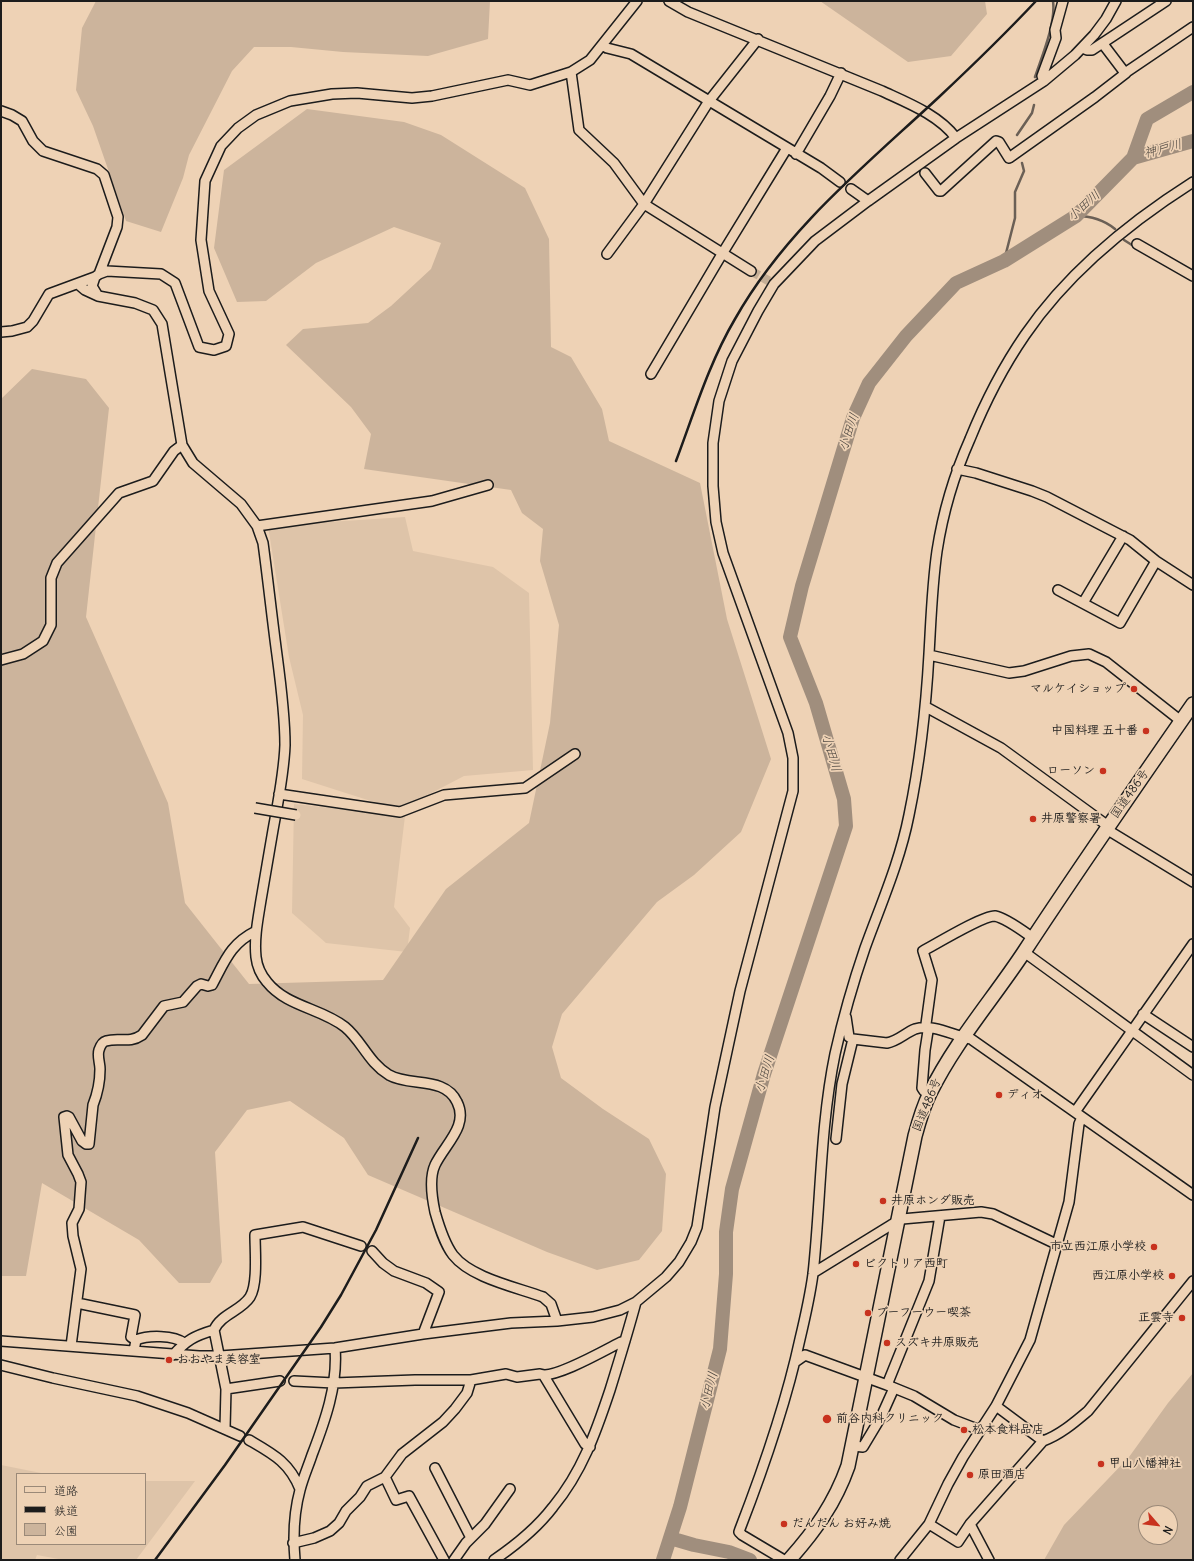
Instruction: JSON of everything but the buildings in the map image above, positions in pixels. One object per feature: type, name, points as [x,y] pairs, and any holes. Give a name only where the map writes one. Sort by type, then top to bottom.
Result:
[{"type":"highway","name":"国道486号","points":[[789,1560],[810,1536],[828,1511],[843,1481],[853,1446],[915,1136],[929,1094],[943,1068],[963,1038],[1024,952],[1107,828],[1193,704]]},
{"type":"street","points":[[1,332],[27,327],[33,321],[49,294],[78,284],[107,271],[116,271],[161,274],[174,283],[199,347],[214,350],[226,346],[229,334],[209,291],[201,240],[205,181],[221,146],[238,128],[256,115],[290,101],[332,94],[357,93],[412,98],[432,96],[508,80],[530,85],[571,72],[590,60],[637,1]]},
{"type":"street","points":[[669,1],[688,12],[841,73],[913,106],[946,126],[956,138]]},
{"type":"street","points":[[1044,81],[1042,76],[1056,38],[1055,30],[1063,1]]},
{"type":"street","points":[[1,1341],[173,1355],[220,1356],[335,1348],[422,1334],[511,1323],[557,1321],[600,1315],[620,1310],[636,1302],[666,1277],[679,1262],[691,1242],[697,1227],[718,1091],[740,991],[793,791],[793,758],[788,734],[724,553],[716,522],[713,486],[713,443],[719,401],[732,361],[771,283],[815,241],[956,138],[1044,81],[1083,48],[1106,19],[1116,1]]},
{"type":"street","points":[[1083,48],[1092,50],[1103,44],[1166,1]]},
{"type":"street","points":[[925,173],[938,191],[941,191],[996,141],[999,142],[1009,158],[1126,73],[1193,27]]},
{"type":"street","points":[[607,254],[644,204],[709,100],[758,40]]},
{"type":"street","points":[[1103,44],[1126,73]]},
{"type":"street","points":[[602,45],[607,48],[631,54],[821,168],[840,182]]},
{"type":"street","points":[[571,72],[579,130],[614,163],[644,204],[751,271]]},
{"type":"street","points":[[796,154],[830,96],[841,73]]},
{"type":"street","points":[[1,111],[22,121],[33,141],[43,150],[98,169],[104,175],[118,217],[117,227],[92,286],[98,296]]},
{"type":"street","points":[[651,374],[787,148]]},
{"type":"street","points":[[784,1560],[739,1532],[776,1431],[795,1362],[813,1274],[824,1133],[835,1055],[854,981],[897,862],[916,778],[926,707],[931,599],[937,552],[943,518],[957,469],[992,390],[1025,335],[1048,305],[1077,274],[1110,243],[1144,215],[1193,182]]},
{"type":"street","points":[[851,189],[868,201]]},
{"type":"street","points":[[1136,244],[1193,276]]},
{"type":"street","points":[[78,284],[85,290],[98,296],[135,303],[152,310],[162,324],[182,445],[193,463],[240,504],[257,526],[263,542],[281,685],[285,746],[279,794],[256,931],[256,957],[259,969],[267,982],[281,995],[295,1003],[323,1013],[346,1027],[371,1060],[391,1076],[434,1084],[444,1088],[456,1098],[460,1108],[461,1119],[457,1131],[446,1146],[434,1168],[432,1188],[434,1205],[444,1239],[452,1255],[468,1269],[543,1297],[551,1304],[557,1321]]},
{"type":"street","points":[[1,660],[23,654],[43,641],[51,625],[51,578],[57,563],[119,493],[153,481],[174,451],[182,445]]},
{"type":"street","points":[[957,469],[976,473],[1032,491],[1130,540],[1156,561],[1193,585]]},
{"type":"street","points":[[257,526],[432,501],[488,485]]},
{"type":"street","points":[[1083,603],[1123,536]]},
{"type":"street","points":[[1058,590],[1120,623],[1156,561]]},
{"type":"street","points":[[929,655],[1009,673],[1024,671],[1071,656],[1089,654],[1106,662],[1181,721]]},
{"type":"street","points":[[926,707],[1001,748],[1104,823],[1111,832],[1193,882]]},
{"type":"street","points":[[279,794],[400,812],[444,795],[525,788],[575,754]]},
{"type":"street","points":[[255,808],[296,815]]},
{"type":"street","points":[[929,1094],[922,1088],[928,1031],[926,1024],[932,980],[923,951],[981,921],[994,916],[1004,919],[1033,938]]},
{"type":"street","points":[[71,1346],[81,1269],[73,1236],[72,1223],[79,1209],[80,1182],[78,1174],[68,1156],[64,1117],[69,1117],[82,1141],[88,1144],[93,1105],[96,1099],[100,1069],[99,1050],[102,1043],[107,1041],[132,1040],[137,1038],[142,1035],[164,1006],[183,1002],[201,984],[208,986],[212,985],[225,958],[232,949],[246,936],[256,931]]},
{"type":"street","points":[[900,1560],[929,1524],[948,1484],[996,1406],[1030,1340],[1069,1202],[1079,1124],[1078,1114],[1143,1014],[1193,944]]},
{"type":"street","points":[[1024,952],[1193,1075]]},
{"type":"street","points":[[836,1139],[842,1084],[851,1038],[845,1014]]},
{"type":"street","points":[[1143,1014],[1193,1047]]},
{"type":"street","points":[[851,1038],[887,1043],[892,1042],[915,1029],[927,1028],[948,1032],[963,1038],[971,1039],[1193,1195]]},
{"type":"street","points":[[835,1055],[851,1038]]},
{"type":"street","points":[[824,1133],[839,1113]]},
{"type":"street","points":[[813,1274],[902,1219],[981,1212],[993,1214],[1056,1244]]},
{"type":"street","points":[[853,1446],[863,1446],[880,1417],[930,1281],[940,1216]]},
{"type":"street","points":[[225,1428],[226,1389],[214,1330],[217,1324],[251,1296],[254,1281],[255,1235],[303,1227],[361,1246]]},
{"type":"street","points":[[372,1251],[383,1263],[394,1271],[426,1284],[439,1292],[422,1334]]},
{"type":"street","points":[[929,1524],[958,1542],[970,1524],[1043,1441],[1070,1425],[1088,1411],[1193,1280]]},
{"type":"street","points":[[494,1560],[514,1547],[554,1507],[579,1467],[590,1447],[625,1342],[636,1302]]},
{"type":"street","points":[[77,1303],[135,1315],[131,1337],[136,1340]]},
{"type":"street","points":[[173,1355],[184,1343],[199,1335],[214,1330]]},
{"type":"street","points":[[136,1340],[140,1338],[170,1336],[179,1339],[184,1343]]},
{"type":"street","points":[[134,1351],[136,1340]]},
{"type":"street","points":[[294,1381],[334,1383],[414,1380],[471,1380],[506,1374],[517,1377],[540,1374],[544,1376],[562,1372],[621,1342],[625,1342]]},
{"type":"street","points":[[295,1560],[293,1543],[300,1488],[323,1428],[334,1383],[336,1365],[335,1348]]},
{"type":"street","points":[[795,1362],[805,1354],[891,1386],[914,1396],[954,1420],[980,1430]]},
{"type":"street","points":[[1,1365],[137,1396],[163,1404],[225,1428],[240,1436]]},
{"type":"street","points":[[544,1376],[585,1444],[590,1447]]},
{"type":"street","points":[[293,1543],[314,1538],[330,1531],[339,1523],[346,1512],[360,1497],[366,1486],[385,1478],[402,1454],[443,1422],[455,1409],[467,1393],[471,1380]]},
{"type":"street","points":[[226,1389],[280,1381]]},
{"type":"street","points":[[996,1406],[1043,1441]]},
{"type":"street","points":[[249,1440],[287,1465],[300,1488]]},
{"type":"street","points":[[435,1468],[471,1538]]},
{"type":"street","points":[[385,1478],[396,1500],[409,1496],[444,1560]]},
{"type":"street","points":[[454,1560],[471,1538],[485,1524],[510,1489]]},
{"type":"street","points":[[970,1524],[989,1560]]},
{"type":"shaded area","points":[[405,517],[413,551],[493,567],[529,593],[533,770],[464,776],[399,810],[302,779],[303,715],[289,657],[268,526]]},
{"type":"shaded area","points":[[294,804],[405,816],[394,907],[410,928],[407,952],[326,943],[292,913]]},
{"type":"shaded area","points":[[1,1465],[41,1473],[16,1473],[16,1545],[146,1545],[146,1481],[195,1481],[136,1560],[64,1560],[37,1555],[35,1560],[1,1560]]},
{"type":"green space","points":[[96,1],[490,1],[488,39],[428,56],[343,52],[291,47],[254,47],[232,71],[189,155],[183,178],[161,232],[126,221],[93,126],[76,90],[82,28]]},
{"type":"green space","points":[[820,1],[985,1],[987,14],[951,56],[908,62]]},
{"type":"green space","points":[[307,109],[404,122],[441,135],[525,188],[549,239],[551,347],[571,357],[602,409],[609,441],[700,483],[727,619],[771,759],[741,832],[694,875],[657,902],[562,1014],[552,1047],[561,1078],[603,1109],[649,1139],[666,1174],[662,1231],[639,1260],[597,1270],[547,1252],[368,1175],[344,1138],[290,1101],[247,1110],[215,1152],[222,1262],[210,1283],[179,1283],[139,1240],[42,1183],[26,1276],[1,1276],[1,399],[32,369],[86,379],[109,408],[86,617],[168,803],[185,903],[249,984],[383,980],[446,889],[529,823],[550,723],[559,625],[540,561],[543,529],[522,513],[511,490],[364,469],[371,434],[351,407],[286,345],[303,329],[368,323],[391,306],[431,269],[441,243],[394,227],[316,263],[266,301],[237,302],[214,248],[224,170]]},
{"type":"green space","points":[[1193,1373],[1193,1560],[1044,1560],[1064,1525],[1129,1457],[1168,1403]]},
{"type":"waterway","points":[[1035,77],[1045,50],[1050,29],[1053,1]]},
{"type":"waterway","name":"小田川","points":[[663,1560],[680,1507],[720,1349],[726,1274],[726,1232],[732,1189],[764,1074],[846,826],[844,799],[816,703],[790,637],[802,586],[853,418],[869,383],[906,336],[956,283],[1004,261],[1076,216],[1133,158],[1147,119],[1193,92]]},
{"type":"waterway","points":[[1017,135],[1032,113],[1034,105]]},
{"type":"waterway","name":"神戸川","points":[[1133,158],[1193,141]]},
{"type":"waterway","points":[[1004,261],[1015,218],[1015,192],[1024,171],[1022,163]]},
{"type":"waterway","points":[[1076,216],[1097,219],[1115,229]]},
{"type":"waterway","points":[[1124,240],[1135,247]]},
{"type":"waterway","points":[[670,1538],[694,1545],[729,1552],[750,1560]]},
{"type":"tunnel","points":[[751,271],[769,281]]},
{"type":"railway","points":[[676,461],[702,388],[717,353],[735,319],[755,287],[778,256],[828,200],[964,74],[1036,1]]},
{"type":"railway","points":[[155,1560],[225,1465],[321,1327],[341,1295],[376,1230],[418,1138]]},
{"type":"place","name":"マルケイショップ","points":[[1134,689]]},
{"type":"place","name":"中国料理 五十番","points":[[1146,731]]},
{"type":"place","name":"ローソン","points":[[1103,771]]},
{"type":"place","name":"井原警察署","points":[[1033,819]]},
{"type":"place","name":"ディオ","points":[[999,1095]]},
{"type":"place","name":"井原ホンダ販売","points":[[883,1201]]},
{"type":"place","name":"市立西江原小学校","points":[[1154,1247]]},
{"type":"place","name":"ビクトリア西町","points":[[856,1264]]},
{"type":"place","name":"西江原小学校","points":[[1172,1276]]},
{"type":"place","name":"ブーフーウー喫茶","points":[[868,1313]]},
{"type":"place","name":"正雲寺","points":[[1182,1318]]},
{"type":"place","name":"スズキ井原販売","points":[[887,1343]]},
{"type":"place","name":"おおやま美容室","points":[[169,1360]]},
{"type":"place","name":"前谷内科クリニック","points":[[827,1419]]},
{"type":"place","name":"松本食料品店","points":[[964,1430]]},
{"type":"place","name":"甲山八幡神社","points":[[1101,1464]]},
{"type":"place","name":"原田酒店","points":[[970,1475]]},
{"type":"place","name":"だんだん お好み焼","points":[[784,1524]]}]
